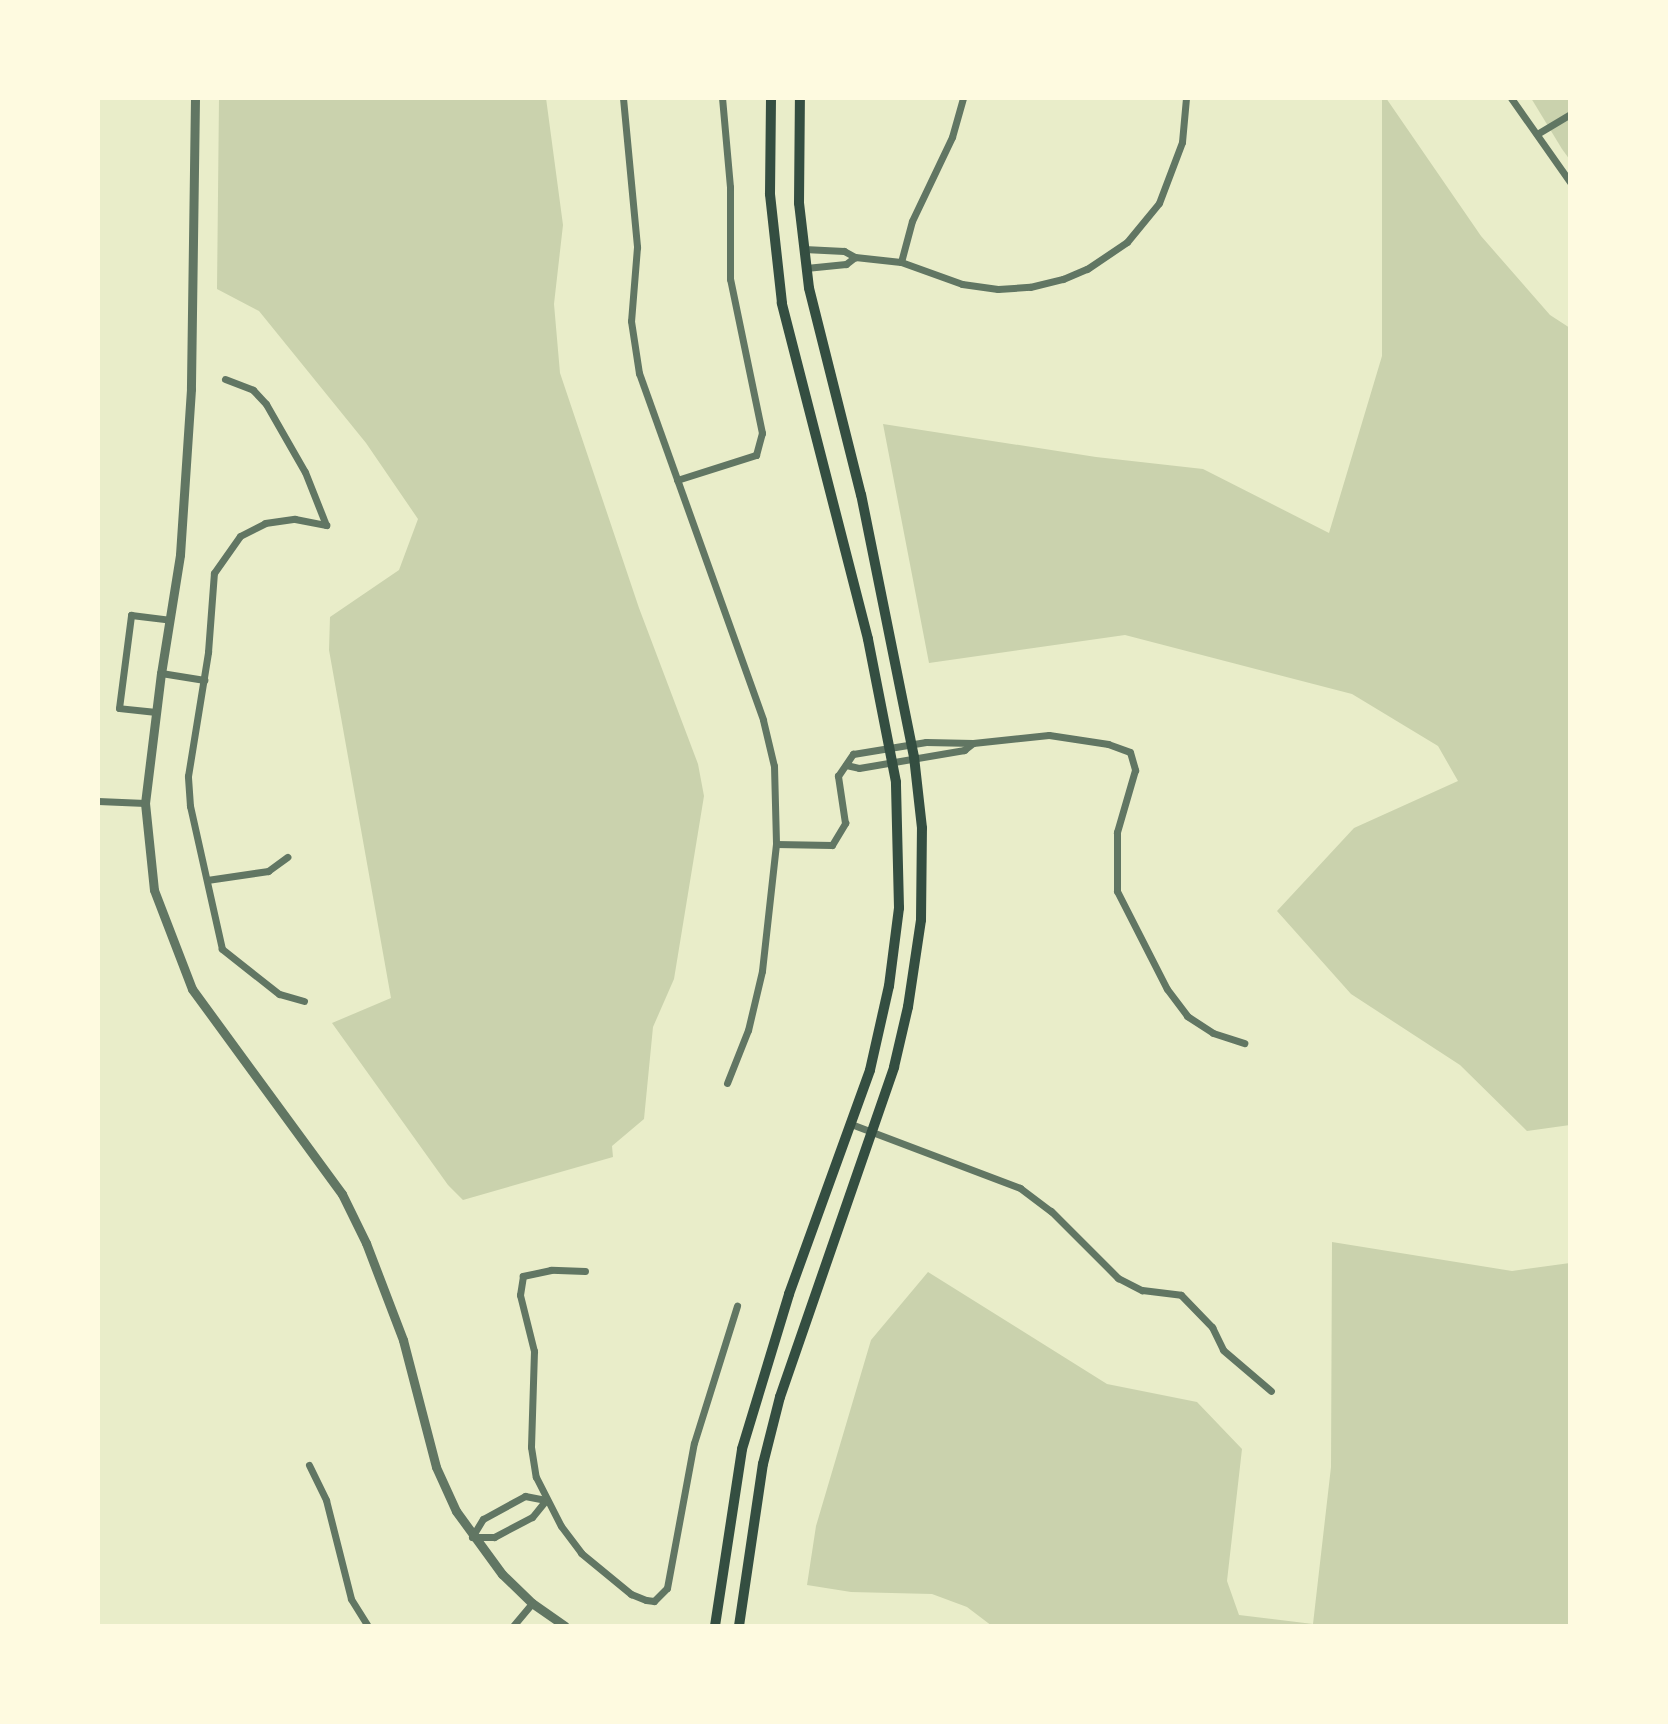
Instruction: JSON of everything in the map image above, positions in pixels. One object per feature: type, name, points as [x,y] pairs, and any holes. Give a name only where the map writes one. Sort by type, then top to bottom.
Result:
[{"type":"main road","points":[[715,1626],[742,1449],[789,1294],[851,1124],[880,1030],[896,941],[900,859],[898,797],[868,639],[782,303],[770,194],[771,98]]},
{"type":"main road","points":[[739,1626],[763,1464],[780,1397],[874,1133],[908,1007],[921,920],[922,828],[914,757],[861,495],[815,323],[806,268],[799,203],[800,98]]},
{"type":"street","points":[[195,98],[191,389],[180,555],[145,803],[154,890],[192,989],[342,1194],[366,1243],[403,1340],[436,1467],[472,1537],[532,1603],[565,1626]]},
{"type":"street","points":[[623,98],[637,247],[633,347],[639,373],[763,720],[774,766],[776,844],[762,971],[748,1030],[727,1083]]},
{"type":"street","points":[[677,480],[756,455],[762,433],[730,279],[730,187],[722,98]]},
{"type":"street","points":[[901,262],[912,221],[952,137],[963,98]]},
{"type":"street","points":[[804,249],[844,251],[855,257],[901,262],[962,284],[998,289],[1030,287],[1063,279],[1097,263],[1127,242],[1159,203],[1182,142],[1186,98]]},
{"type":"street","points":[[1511,98],[1570,182]]},
{"type":"street","points":[[1537,134],[1570,114]]},
{"type":"street","points":[[806,268],[846,264],[855,257]]},
{"type":"street","points":[[225,379],[253,390],[266,404],[305,472],[326,525],[295,519],[265,523],[240,536],[214,573],[204,680],[188,776],[190,806],[222,949],[279,994],[304,1001]]},
{"type":"street","points":[[156,712],[119,708],[131,615],[169,620]]},
{"type":"street","points":[[161,673],[204,680]]},
{"type":"street","points":[[776,844],[832,845],[845,823],[838,776],[853,754],[910,744],[963,740],[973,743],[1049,735],[1108,744],[1130,752],[1135,770],[1117,832],[1117,891],[1167,989],[1187,1016],[1213,1033],[1244,1043]]},
{"type":"street","points":[[846,765],[859,768],[964,750],[973,743]]},
{"type":"street","points":[[98,801],[145,803]]},
{"type":"street","points":[[207,880],[268,871],[287,857]]},
{"type":"street","points":[[851,1124],[1020,1188],[1051,1211],[1118,1278],[1142,1290],[1181,1295],[1212,1327],[1223,1350],[1271,1391]]},
{"type":"street","points":[[585,1271],[551,1270],[523,1276],[520,1295],[534,1351],[531,1447],[536,1477],[546,1500],[581,1553],[631,1594],[654,1601],[663,1595],[673,1569],[694,1443],[706,1395],[737,1306]]},
{"type":"street","points":[[309,1465],[326,1500],[351,1599],[368,1626]]},
{"type":"street","points":[[472,1537],[483,1519],[525,1496],[546,1500]]},
{"type":"street","points":[[472,1537],[494,1537],[532,1517],[546,1500]]},
{"type":"street","points":[[513,1626],[532,1603]]},
{"type":"green space","points":[[219,98],[546,98],[563,225],[554,304],[560,373],[639,608],[698,764],[704,796],[674,979],[653,1027],[644,1119],[612,1146],[613,1157],[463,1200],[448,1185],[332,1023],[391,998],[329,650],[330,617],[399,570],[418,519],[366,443],[259,311],[217,289]]},
{"type":"green space","points":[[1382,98],[1386,98],[1481,236],[1550,315],[1570,328],[1570,1125],[1527,1131],[1460,1065],[1351,994],[1277,911],[1354,828],[1458,781],[1438,746],[1352,694],[1125,635],[929,663],[883,424],[1096,457],[1203,469],[1329,533],[1382,356]]},
{"type":"green space","points":[[1531,98],[1570,98],[1570,160],[1562,149]]},
{"type":"green space","points":[[1332,1242],[1512,1271],[1570,1263],[1570,1626],[992,1626],[967,1607],[932,1594],[851,1592],[807,1585],[816,1526],[871,1340],[928,1272],[1107,1384],[1197,1402],[1242,1449],[1227,1581],[1239,1615],[1313,1624],[1331,1467]]}]
